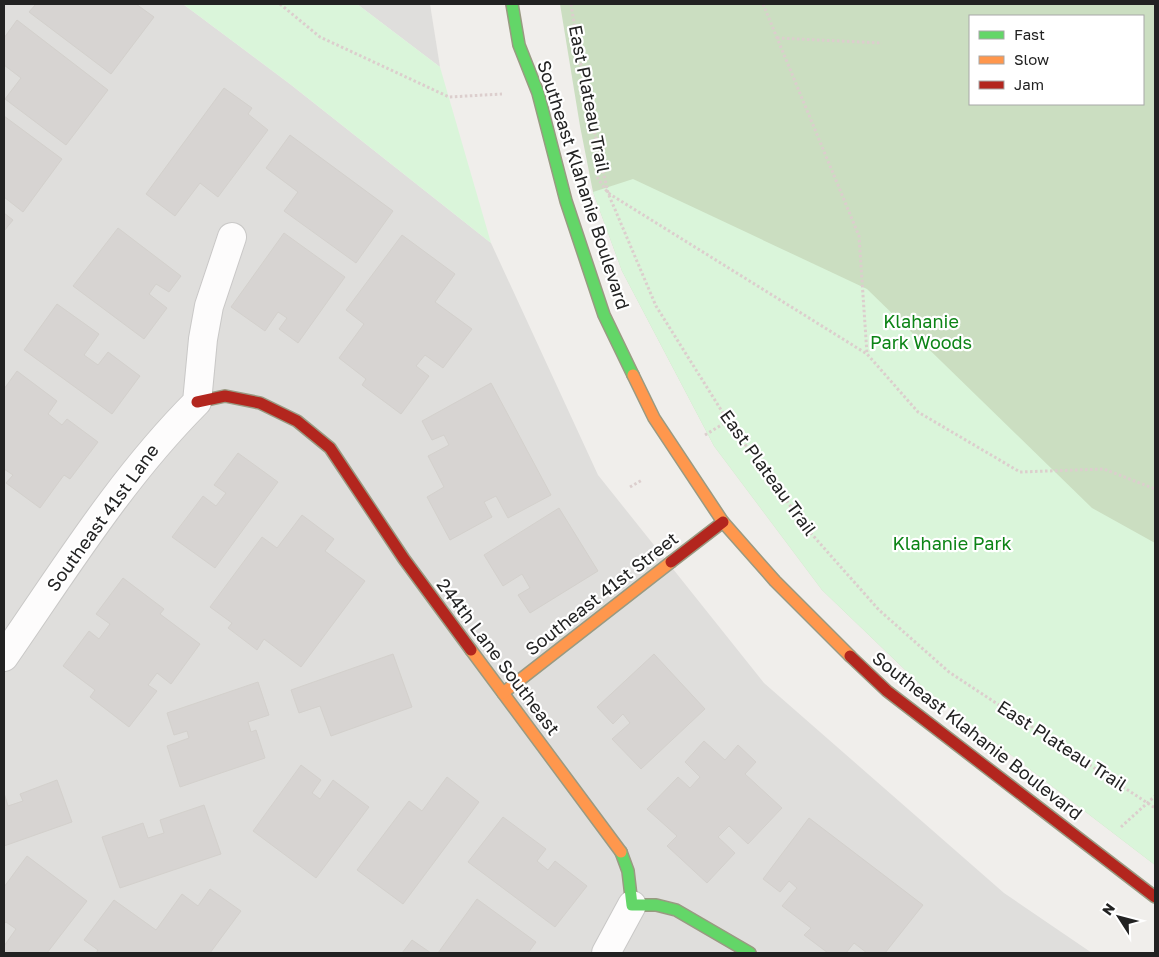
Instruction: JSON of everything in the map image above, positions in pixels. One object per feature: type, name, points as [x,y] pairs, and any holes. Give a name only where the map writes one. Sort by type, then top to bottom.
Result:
[{"type":"street","name":"Southeast Klahanie Boulevard","points":[[512,4],[519,45],[538,93],[566,201],[604,315],[654,418],[723,522],[835,643],[887,691],[1155,897]]},
{"type":"street","points":[[197,402],[209,306],[232,237]]},
{"type":"street","name":"244th Lane Southeast","points":[[197,402],[224,396],[260,404],[297,421],[330,448],[404,559],[618,848],[628,871],[632,905]]},
{"type":"street","name":"Southeast 41st Lane","points":[[4,657],[116,495],[172,428],[197,402]]},
{"type":"street","name":"Southeast 41st Street","points":[[503,693],[723,522]]},
{"type":"street","points":[[606,953],[632,905],[656,905],[676,910],[750,953]]},
{"type":"path","points":[[280,4],[320,37],[449,97],[538,93]]},
{"type":"path","name":"East Plateau Trail","points":[[571,4],[584,85],[608,193],[656,306],[728,421],[808,530],[879,610],[949,672],[1155,808]]},
{"type":"path","points":[[764,4],[859,236],[867,354]]},
{"type":"path","points":[[777,38],[882,43]]},
{"type":"path","points":[[592,170],[608,193],[867,354],[918,412],[1020,472],[1104,469],[1155,489]]},
{"type":"path","points":[[705,434],[728,421]]},
{"type":"path","points":[[630,488],[642,480]]},
{"type":"path","points":[[1095,851],[1155,796]]},
{"type":"shaded area","points":[[4,4],[183,4],[290,84],[491,243],[598,475],[764,683],[1004,893],[1092,953],[4,953]]},
{"type":"shaded area","points":[[357,4],[430,4],[440,67]]},
{"type":"green space","points":[[183,4],[357,4],[440,67],[491,243],[290,84]]},
{"type":"green space","name":"Klahanie Park Woods","points":[[560,4],[1155,4],[1155,865],[925,689],[822,590],[714,446],[622,271],[593,192]]},
{"type":"green space","name":"Klahanie Park","points":[[633,179],[867,289],[1092,508],[1155,543],[1155,865],[925,689],[822,590],[714,446],[622,271],[593,192]]},
{"type":"building","points":[[36,4],[136,4],[154,17],[111,74],[29,12]]},
{"type":"building","points":[[17,20],[108,90],[66,145],[5,99],[21,78],[4,65],[4,38]]},
{"type":"building","points":[[224,88],[252,108],[248,114],[268,130],[218,197],[200,183],[175,216],[146,194]]},
{"type":"building","points":[[4,116],[62,159],[23,212],[4,197]]},
{"type":"building","points":[[290,135],[393,211],[356,263],[284,211],[298,192],[266,168]]},
{"type":"building","points":[[4,213],[13,220],[4,231]]},
{"type":"building","points":[[118,228],[181,276],[169,292],[156,284],[149,294],[167,308],[144,339],[73,286]]},
{"type":"building","points":[[284,233],[345,277],[298,343],[279,329],[287,318],[278,312],[265,331],[231,307]]},
{"type":"building","points":[[402,235],[455,274],[435,302],[472,329],[443,368],[425,355],[416,366],[429,376],[401,414],[362,385],[366,379],[339,358],[364,324],[346,310]]},
{"type":"building","points":[[57,304],[99,334],[84,355],[98,365],[108,352],[140,376],[112,414],[24,350]]},
{"type":"building","points":[[17,371],[57,401],[48,414],[62,425],[67,419],[98,442],[70,479],[64,475],[40,508],[6,483],[13,475],[4,469],[4,389]]},
{"type":"building","points":[[491,383],[551,495],[508,518],[496,496],[484,502],[492,517],[450,540],[427,497],[444,487],[428,456],[449,445],[444,435],[432,440],[422,421]]},
{"type":"building","points":[[238,453],[278,482],[215,568],[172,537],[203,496],[216,506],[226,493],[214,485]]},
{"type":"building","points":[[559,508],[598,571],[530,613],[518,595],[530,588],[522,574],[503,586],[484,555]]},
{"type":"building","points":[[302,515],[334,539],[325,551],[365,581],[301,667],[264,639],[257,650],[228,628],[232,623],[210,607],[262,537],[277,548]]},
{"type":"building","points":[[123,578],[164,609],[160,614],[200,644],[171,684],[157,673],[148,685],[157,691],[129,727],[90,697],[95,690],[63,666],[89,631],[99,639],[110,624],[96,614]]},
{"type":"building","points":[[393,654],[412,707],[331,736],[320,706],[299,713],[291,690]]},
{"type":"building","points":[[654,654],[705,709],[641,769],[612,739],[630,723],[623,714],[613,724],[597,707]]},
{"type":"building","points":[[258,682],[269,715],[248,722],[251,732],[256,730],[265,758],[180,787],[167,746],[189,738],[187,731],[174,735],[167,713]]},
{"type":"building","points":[[704,741],[725,760],[738,745],[756,762],[745,774],[782,808],[748,844],[729,826],[718,837],[735,853],[707,883],[667,846],[677,836],[647,809],[678,777],[690,788],[700,777],[685,762]]},
{"type":"building","points":[[301,765],[321,780],[312,793],[320,799],[333,780],[369,807],[316,878],[253,831]]},
{"type":"building","points":[[447,777],[479,802],[403,904],[357,870],[409,801],[422,811]]},
{"type":"building","points":[[57,780],[72,822],[4,846],[4,793],[8,806],[23,801],[20,794]]},
{"type":"building","points":[[204,805],[221,854],[120,888],[102,837],[143,823],[148,838],[164,833],[160,820]]},
{"type":"building","points":[[503,817],[546,849],[537,861],[548,870],[555,861],[587,886],[555,927],[468,862]]},
{"type":"building","points":[[809,818],[923,905],[885,953],[867,953],[854,943],[846,953],[828,953],[804,935],[811,928],[782,906],[797,888],[789,881],[780,892],[763,879]]},
{"type":"building","points":[[27,856],[87,901],[47,953],[7,953],[4,951],[4,946],[16,929],[6,922],[4,924],[4,887]]},
{"type":"building","points":[[210,889],[241,911],[210,953],[96,953],[98,950],[84,940],[114,900],[156,930],[182,894],[198,906]]},
{"type":"building","points":[[477,899],[536,942],[528,953],[438,953]]},
{"type":"building","points":[[412,940],[431,953],[402,953]]},
{"type":"traffic: fast","points":[[512,4],[519,45],[538,93],[566,201],[604,315],[633,375]]},
{"type":"traffic: fast","points":[[621,852],[628,871],[632,905],[656,905],[676,910],[750,953]]},
{"type":"traffic: slow","points":[[633,375],[654,418],[723,522],[775,581],[850,656]]},
{"type":"traffic: slow","points":[[503,693],[671,562]]},
{"type":"traffic: slow","points":[[471,650],[621,852]]},
{"type":"traffic: jam","points":[[197,402],[225,396],[260,403],[297,421],[330,448],[404,559],[471,650]]},
{"type":"traffic: jam","points":[[671,562],[723,522]]},
{"type":"traffic: jam","points":[[850,656],[887,691],[1155,897]]}]
